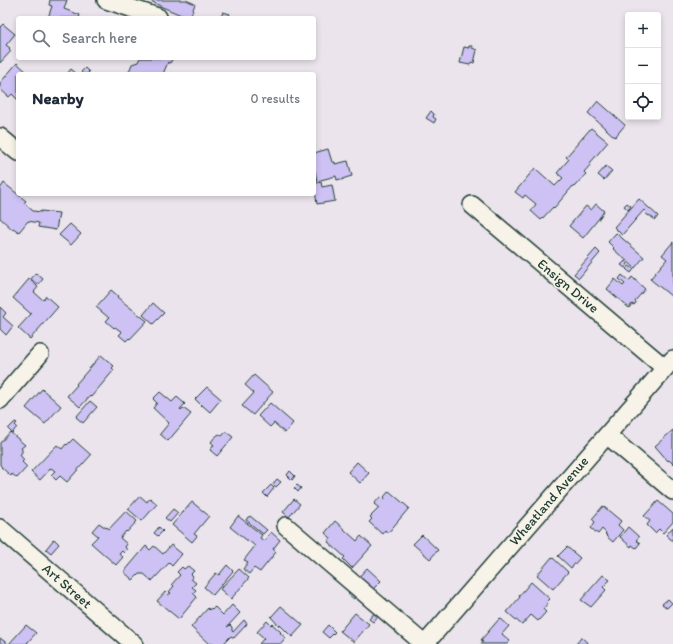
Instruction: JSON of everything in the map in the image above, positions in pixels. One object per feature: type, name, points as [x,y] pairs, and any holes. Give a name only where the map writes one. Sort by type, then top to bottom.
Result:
[{"type":"street","points":[[106,0],[155,16]]},
{"type":"street","points":[[0,137],[16,150]]},
{"type":"street","name":"Ensign Drive","points":[[472,205],[669,363]]},
{"type":"street","points":[[0,400],[40,354]]},
{"type":"street","name":"Wheatland Avenue","points":[[424,644],[669,363]]},
{"type":"street","points":[[607,435],[673,491]]},
{"type":"street","points":[[286,526],[424,644]]},
{"type":"street","name":"Art Street","points":[[0,528],[134,644]]},
{"type":"building","points":[[50,0],[67,0],[64,9],[80,16],[49,16],[52,6],[49,5]]},
{"type":"building","points":[[149,0],[186,0],[195,4],[191,16],[183,16]]},
{"type":"building","points":[[223,12],[230,14],[229,16],[221,16]]},
{"type":"building","points":[[3,24],[15,34],[6,45],[11,51],[0,63],[0,27]]},
{"type":"building","points":[[469,46],[472,46],[472,48],[477,50],[474,63],[471,62],[470,65],[460,63],[464,47],[469,48]]},
{"type":"building","points":[[139,60],[172,60],[170,63],[168,62],[164,72],[129,72],[132,64],[138,62]]},
{"type":"building","points":[[17,63],[27,72],[16,72],[16,98],[12,94],[9,97],[0,89],[0,83]]},
{"type":"building","points":[[85,68],[89,72],[81,72]]},
{"type":"building","points":[[598,101],[625,125],[615,137],[588,113]]},
{"type":"building","points":[[431,111],[434,114],[433,117],[436,119],[434,123],[426,118]]},
{"type":"building","points":[[591,128],[608,142],[590,163],[591,164],[584,172],[586,174],[541,220],[531,211],[536,204],[525,195],[523,198],[515,192],[535,168],[555,186],[563,178],[557,173],[569,159],[566,157]]},
{"type":"building","points":[[328,149],[332,162],[335,162],[335,164],[348,161],[352,176],[342,180],[337,180],[336,176],[317,181],[316,152]]},
{"type":"building","points":[[606,166],[612,171],[604,180],[598,175]]},
{"type":"building","points":[[321,182],[322,187],[332,185],[335,201],[317,204],[316,183]]},
{"type":"building","points":[[4,183],[16,193],[16,196],[20,196],[26,201],[24,203],[33,211],[59,213],[56,230],[38,227],[39,223],[28,221],[19,232],[13,228],[12,229],[0,218],[0,189]]},
{"type":"building","points":[[639,199],[658,216],[655,220],[645,213],[646,212],[644,210],[622,235],[614,227]]},
{"type":"building","points":[[627,203],[631,206],[628,210],[624,206]]},
{"type":"building","points":[[596,204],[604,211],[583,238],[569,226],[586,206],[591,210]]},
{"type":"building","points":[[70,224],[81,234],[71,245],[59,235]]},
{"type":"building","points":[[616,233],[644,257],[635,268],[613,249],[614,248],[608,242]]},
{"type":"building","points":[[673,242],[673,293],[671,296],[650,279],[667,259],[662,255]]},
{"type":"building","points":[[596,249],[600,253],[579,278],[574,274]]},
{"type":"building","points":[[625,261],[628,264],[625,268],[621,265]]},
{"type":"building","points":[[629,266],[634,269],[631,273],[626,269]]},
{"type":"building","points":[[36,273],[43,279],[38,285],[31,279]]},
{"type":"building","points":[[622,275],[629,281],[632,277],[645,289],[635,301],[636,303],[634,305],[632,304],[629,308],[607,289],[615,279],[623,286],[625,284],[619,279]]},
{"type":"building","points":[[29,279],[38,287],[34,292],[43,300],[46,296],[58,307],[30,339],[18,328],[31,314],[13,298]]},
{"type":"building","points":[[111,290],[118,296],[117,297],[147,321],[130,339],[129,338],[126,341],[119,335],[122,332],[115,327],[114,328],[106,321],[109,318],[96,307]]},
{"type":"building","points":[[153,303],[164,313],[153,324],[143,315]]},
{"type":"building","points":[[0,307],[6,313],[3,317],[13,326],[6,335],[0,329]]},
{"type":"building","points":[[101,355],[114,366],[112,368],[114,370],[91,397],[90,396],[80,407],[67,396]]},
{"type":"building","points":[[254,375],[273,392],[253,415],[242,406],[254,393],[245,385]]},
{"type":"building","points":[[207,387],[221,399],[210,412],[202,405],[201,406],[195,399]]},
{"type":"building","points":[[42,389],[61,406],[45,424],[26,408]]},
{"type":"building","points":[[160,392],[172,402],[177,397],[185,404],[180,409],[181,410],[183,408],[191,414],[168,441],[160,434],[169,423],[153,408],[157,403],[153,399]]},
{"type":"building","points":[[90,401],[97,407],[83,423],[76,417]]},
{"type":"building","points":[[270,403],[293,423],[285,433],[274,423],[270,427],[258,416]]},
{"type":"building","points":[[15,422],[17,423],[15,425],[17,427],[12,433],[8,429]]},
{"type":"building","points":[[673,430],[673,464],[669,460],[668,461],[655,446]]},
{"type":"building","points":[[10,432],[25,445],[21,448],[22,452],[20,455],[24,460],[22,462],[27,467],[17,478],[12,474],[11,476],[0,465],[0,443]]},
{"type":"building","points":[[226,432],[233,437],[217,456],[210,450],[214,445],[211,442],[219,434],[222,436]]},
{"type":"building","points":[[73,439],[91,455],[67,482],[60,476],[56,480],[51,475],[55,471],[51,468],[40,480],[31,472],[57,445],[62,449]]},
{"type":"building","points":[[357,462],[369,473],[360,483],[348,472]]},
{"type":"building","points":[[290,471],[295,476],[292,480],[287,475]]},
{"type":"building","points":[[277,479],[281,482],[276,487],[273,484]]},
{"type":"building","points":[[271,485],[274,488],[267,497],[263,493]]},
{"type":"building","points":[[297,485],[301,488],[298,492],[294,488]]},
{"type":"building","points":[[389,491],[409,508],[388,533],[385,530],[382,534],[369,522],[372,519],[370,517],[379,508],[374,504],[380,497],[384,500],[384,497]]},
{"type":"building","points":[[140,496],[147,502],[150,498],[157,504],[142,521],[128,509]]},
{"type":"building","points":[[294,499],[300,504],[289,517],[283,512]]},
{"type":"building","points":[[658,501],[673,514],[673,522],[663,533],[659,529],[655,533],[647,525],[650,521],[644,516]]},
{"type":"building","points":[[192,502],[209,516],[194,534],[197,536],[192,542],[172,525]]},
{"type":"building","points":[[603,506],[621,521],[618,525],[623,530],[613,542],[606,536],[606,533],[602,529],[598,534],[591,528],[595,522],[592,519]]},
{"type":"building","points":[[173,509],[178,513],[170,522],[165,518]]},
{"type":"building","points":[[126,511],[137,521],[120,538],[127,544],[125,547],[127,550],[124,553],[122,551],[119,554],[123,557],[116,565],[91,543],[98,536],[92,531],[99,523],[109,529]]},
{"type":"building","points":[[238,516],[262,535],[260,538],[264,541],[271,532],[280,540],[273,549],[276,552],[260,572],[254,568],[249,574],[243,569],[248,562],[244,560],[255,546],[230,527]]},
{"type":"building","points":[[250,516],[267,530],[263,534],[246,520]]},
{"type":"building","points":[[335,521],[357,541],[361,536],[372,546],[352,568],[343,559],[345,557],[328,542],[331,538],[325,533]]},
{"type":"building","points":[[159,527],[163,531],[158,536],[154,533]]},
{"type":"building","points":[[628,527],[639,537],[636,540],[640,543],[636,548],[632,545],[631,547],[620,537]]},
{"type":"building","points":[[673,527],[673,541],[666,535]]},
{"type":"building","points":[[422,535],[438,550],[430,559],[413,544]]},
{"type":"building","points":[[54,539],[59,544],[51,553],[46,549]]},
{"type":"building","points":[[171,545],[182,554],[172,566],[169,563],[152,581],[144,574],[139,574],[133,580],[124,572],[146,546],[150,550],[154,546],[163,554]]},
{"type":"building","points":[[567,547],[580,558],[571,568],[558,556]]},
{"type":"building","points":[[552,557],[568,572],[553,589],[537,575]]},
{"type":"building","points":[[227,565],[233,571],[213,595],[204,587],[216,573],[219,575]]},
{"type":"building","points":[[188,566],[194,571],[191,574],[193,576],[191,579],[196,583],[192,587],[196,590],[193,593],[197,597],[179,619],[157,601],[165,592],[168,595],[171,593],[169,592],[174,586],[172,584],[180,575],[177,572],[182,567],[184,569]]},
{"type":"building","points":[[367,568],[381,581],[372,590],[358,578]]},
{"type":"building","points":[[239,569],[249,578],[231,599],[220,589]]},
{"type":"building","points":[[603,575],[610,580],[603,587],[606,590],[591,607],[581,600]]},
{"type":"building","points":[[531,582],[550,599],[543,609],[546,612],[538,621],[531,615],[522,625],[507,612]]},
{"type":"building","points":[[351,591],[357,596],[354,599],[348,594]]},
{"type":"building","points":[[668,599],[672,603],[667,608],[662,604]]},
{"type":"building","points":[[232,605],[240,613],[227,627],[230,625],[233,632],[244,620],[247,624],[234,638],[231,636],[223,644],[209,644],[191,627],[208,608],[209,610],[215,607],[223,615]]},
{"type":"building","points":[[281,606],[303,625],[292,637],[271,617]]},
{"type":"building","points":[[376,611],[380,614],[373,622],[369,619]]},
{"type":"building","points":[[355,613],[369,624],[354,642],[340,631]]},
{"type":"building","points":[[500,618],[509,626],[502,634],[510,641],[507,644],[481,644],[483,641],[481,640]]},
{"type":"building","points":[[267,621],[286,638],[281,644],[259,644],[264,638],[257,632]]},
{"type":"building","points":[[26,625],[36,633],[27,643],[29,644],[9,644]]},
{"type":"building","points":[[328,625],[335,632],[329,638],[322,632]]},
{"type":"building","points":[[0,638],[8,644],[0,644]]},
{"type":"building","points":[[582,638],[589,644],[576,644]]}]
